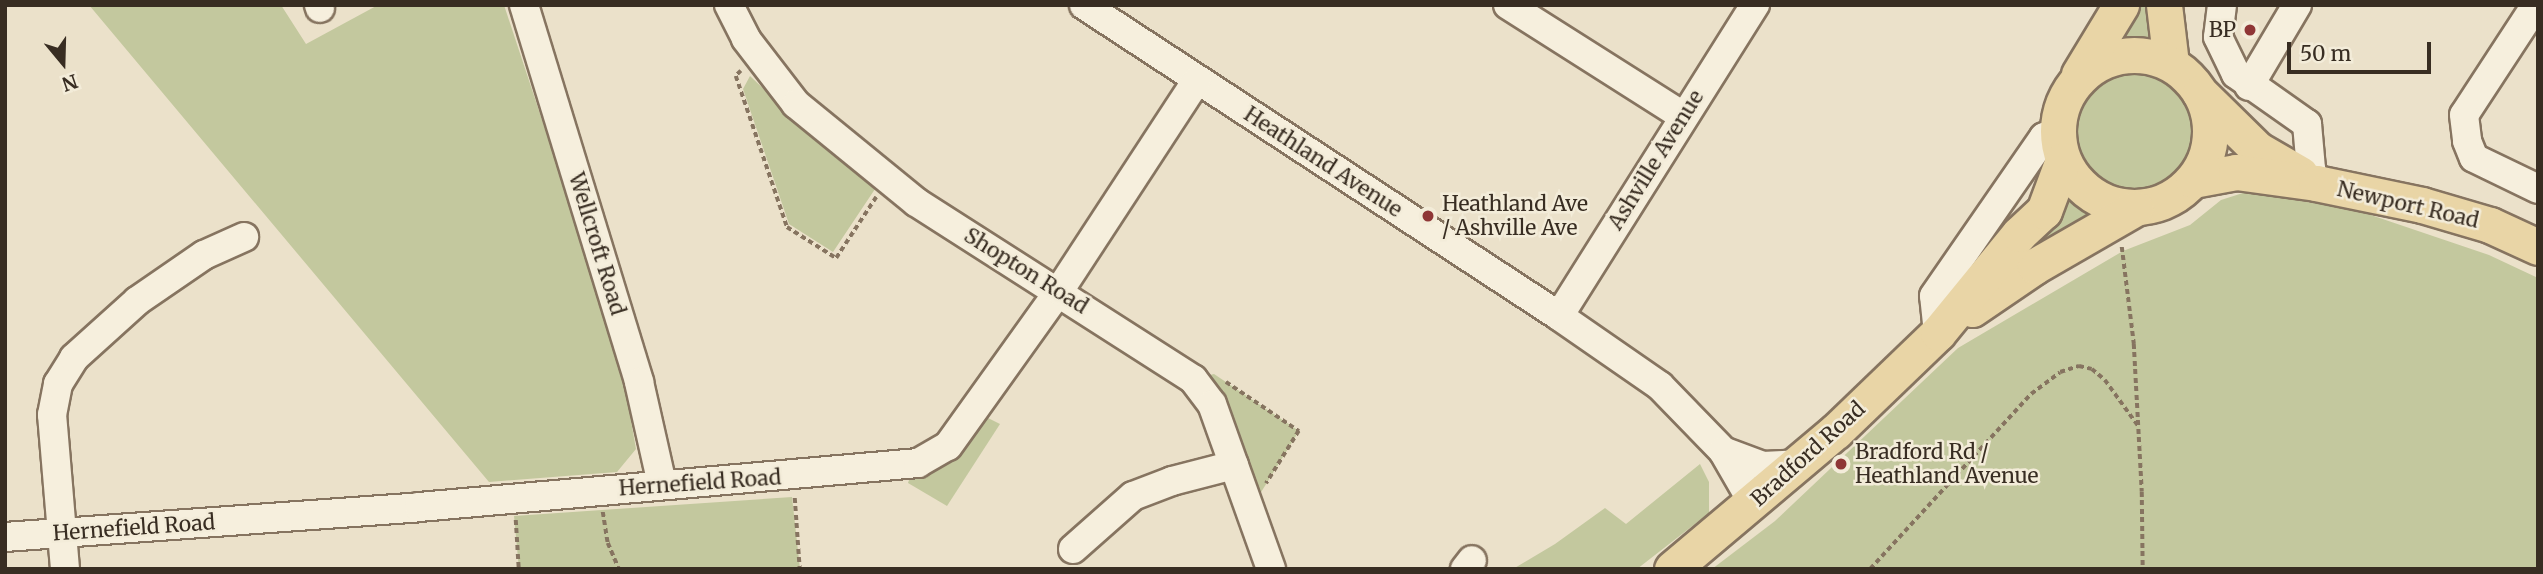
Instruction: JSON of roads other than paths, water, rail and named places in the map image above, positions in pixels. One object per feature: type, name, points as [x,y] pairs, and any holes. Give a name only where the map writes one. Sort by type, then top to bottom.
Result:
[{"type":"main road","points":[[2070,88],[2098,63],[2115,56],[2153,57],[2171,64],[2192,81],[2209,114],[2210,138],[2205,160],[2193,180],[2167,200],[2124,215],[2117,206],[2092,195],[2071,176],[2060,146],[2060,109],[2070,88],[2122,5]]},
{"type":"main road","points":[[2164,5],[2171,64]]},
{"type":"main road","name":"Newport Road","points":[[2200,93],[2257,149],[2316,183]]},
{"type":"main road","name":"Bradford Road","points":[[1672,569],[1798,464],[2023,255],[2044,211],[2060,146]]},
{"type":"main road","name":"Newport Road","points":[[2193,180],[2236,172],[2316,183],[2490,225],[2538,247]]},
{"type":"main road","name":"Bradford Road","points":[[1938,333],[1972,267],[2023,255],[2124,215]]},
{"type":"street","name":"Wellcroft Road","points":[[524,5],[639,382],[662,484]]},
{"type":"street","name":"Shopton Road","points":[[729,5],[746,39],[796,104],[916,202],[1193,379],[1212,404],[1271,569]]},
{"type":"street","name":"Heathland Avenue","points":[[1084,5],[1559,316],[1660,386],[1723,451],[1754,503]]},
{"type":"street","points":[[1508,5],[1683,116]]},
{"type":"street","name":"Ashville Avenue","points":[[1559,316],[1755,5]]},
{"type":"street","points":[[2222,5],[2218,37],[2236,74],[2249,86],[2294,112],[2307,124],[2311,169],[2316,183]]},
{"type":"street","points":[[2249,86],[2297,5]]},
{"type":"street","points":[[2536,5],[2464,115],[2467,141],[2474,158],[2538,189]]},
{"type":"street","name":"Hernefield Road","points":[[5,537],[419,507],[662,484],[763,479],[918,463],[948,446],[1059,291],[1197,80]]},
{"type":"street","name":"Bradford Road","points":[[1972,267],[1988,219],[2044,137],[2060,146]]},
{"type":"street","points":[[1988,219],[2023,255]]},
{"type":"street","points":[[65,569],[52,415],[58,384],[74,358],[138,300],[204,255],[244,237]]},
{"type":"street","name":"Heathland Avenue","points":[[1723,451],[1763,466],[1798,464]]},
{"type":"street","points":[[1073,549],[1133,496],[1172,481],[1234,466]]},
{"type":"place","name":"BP","points":[[2250,30]]},
{"type":"place","name":"Heathland Ave / Ashville Ave","points":[[1428,216]]},
{"type":"place","name":"Bradford Rd / Heathland Avenue","points":[[1841,464]]}]
